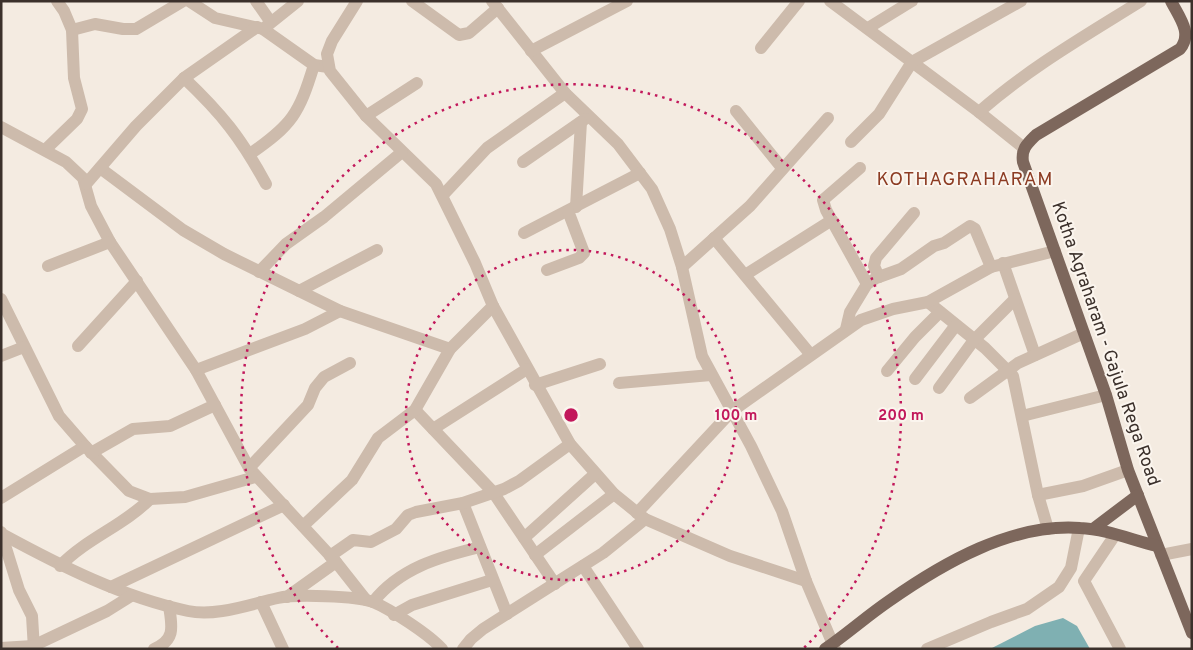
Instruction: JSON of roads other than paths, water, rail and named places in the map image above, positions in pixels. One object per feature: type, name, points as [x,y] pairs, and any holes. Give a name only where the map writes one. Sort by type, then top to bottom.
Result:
[{"type":"main road","points":[[1024,148],[1036,135],[1172,56],[1184,44],[1189,37],[1171,1]]},
{"type":"main road","name":"Kotha Agraharam - Gajula Rega Road","points":[[1024,148],[1023,162],[1106,395],[1128,470],[1192,633]]},
{"type":"main road","points":[[1093,529],[1138,495]]},
{"type":"main road","points":[[831,647],[889,600],[934,572],[973,552],[1012,537],[1048,529],[1093,529],[1160,551]]},
{"type":"street","points":[[45,150],[80,115],[81,105],[74,78],[72,30],[64,11],[57,1]]},
{"type":"street","points":[[72,30],[95,24],[123,29],[136,29],[183,1]]},
{"type":"street","points":[[189,1],[215,18],[263,26],[314,66],[328,67]]},
{"type":"street","points":[[256,1],[263,26]]},
{"type":"street","points":[[86,184],[152,108],[184,78],[298,1]]},
{"type":"street","points":[[358,1],[332,41],[327,54],[328,67],[366,116],[402,152],[427,173],[443,195],[493,306],[535,385],[570,444],[614,494],[641,516],[720,552],[806,581]]},
{"type":"street","points":[[412,1],[459,35],[469,33],[495,5],[585,119],[618,144],[640,173],[661,209],[682,267],[696,338],[711,375],[732,411],[782,511],[831,647]]},
{"type":"street","points":[[531,51],[627,1]]},
{"type":"street","points":[[761,48],[799,1]]},
{"type":"street","points":[[830,1],[979,112],[1024,148]]},
{"type":"street","points":[[868,28],[912,1]]},
{"type":"street","points":[[851,142],[884,107],[912,62],[1021,1]]},
{"type":"street","points":[[979,112],[1008,86],[1141,1]]},
{"type":"street","points":[[250,154],[280,133],[291,122],[303,100],[314,66]]},
{"type":"street","points":[[184,78],[219,111],[250,154],[266,184]]},
{"type":"street","points":[[366,116],[417,83]]},
{"type":"street","points":[[443,195],[487,148],[565,93]]},
{"type":"street","points":[[736,110],[782,168]]},
{"type":"street","points":[[682,267],[750,206],[828,118]]},
{"type":"street","points":[[522,162],[585,119]]},
{"type":"street","points":[[547,270],[579,258],[584,253],[572,209],[585,119]]},
{"type":"street","points":[[1,127],[45,150],[76,170],[86,184],[91,206],[110,242],[196,370],[252,473],[284,505],[370,601],[394,614],[430,638],[442,649]]},
{"type":"street","points":[[259,272],[286,244],[324,216],[402,152]]},
{"type":"street","points":[[100,168],[183,230],[259,272],[340,311],[450,349]]},
{"type":"street","points":[[860,168],[823,200],[867,284]]},
{"type":"street","points":[[524,234],[640,173]]},
{"type":"street","points":[[879,277],[874,266],[876,258],[914,213]]},
{"type":"street","points":[[745,275],[832,220]]},
{"type":"street","points":[[846,329],[850,312],[867,284],[879,277],[901,269],[934,246],[944,243],[970,226],[975,229],[991,267]]},
{"type":"street","points":[[714,238],[811,355]]},
{"type":"street","points":[[48,266],[110,242]]},
{"type":"street","points":[[299,291],[377,250]]},
{"type":"street","points":[[463,649],[471,639],[507,614],[603,554],[641,516],[732,411],[846,329],[878,313],[928,302],[991,267],[1055,250]]},
{"type":"street","points":[[1004,263],[1034,355]]},
{"type":"street","points":[[78,346],[137,281]]},
{"type":"street","points":[[939,388],[974,340],[1015,298]]},
{"type":"street","points":[[1,299],[59,416],[88,450],[130,491],[150,499],[185,497],[252,473],[308,405],[315,388],[324,377],[350,363]]},
{"type":"street","points":[[928,302],[1008,369],[1016,382],[1038,495],[1048,529]]},
{"type":"street","points":[[303,526],[352,480],[378,438],[415,410],[450,349],[493,306]]},
{"type":"street","points":[[196,370],[305,329],[340,311]]},
{"type":"street","points":[[887,371],[915,337],[940,312]]},
{"type":"street","points":[[915,379],[956,325]]},
{"type":"street","points":[[970,398],[1008,369],[1034,355],[1084,333]]},
{"type":"street","points":[[1,356],[24,348]]},
{"type":"street","points":[[535,385],[600,364]]},
{"type":"street","points":[[433,429],[527,369]]},
{"type":"street","points":[[619,383],[711,375]]},
{"type":"street","points":[[1022,416],[1106,395]]},
{"type":"street","points":[[1,498],[88,450],[133,429],[170,426],[215,406]]},
{"type":"street","points":[[415,410],[493,492],[555,584]]},
{"type":"street","points":[[287,596],[333,559],[353,540],[372,542],[396,529],[408,515],[463,503],[519,481],[570,444]]},
{"type":"street","points":[[1038,495],[1083,486],[1128,470]]},
{"type":"street","points":[[524,538],[595,474]]},
{"type":"street","points":[[536,555],[614,494]]},
{"type":"street","points":[[60,566],[82,545],[129,519],[150,499]]},
{"type":"street","points":[[463,503],[507,614]]},
{"type":"street","points":[[111,587],[284,505]]},
{"type":"street","points":[[927,649],[991,622],[1027,610],[1059,587],[1071,568],[1079,528]]},
{"type":"street","points":[[2,533],[60,566],[131,596],[190,612],[215,611],[287,596],[370,601],[412,570],[437,558],[480,548]]},
{"type":"street","points":[[2,533],[19,590],[32,616],[34,647]]},
{"type":"street","points":[[1114,535],[1084,581],[1120,649]]},
{"type":"street","points":[[1160,551],[1192,549]]},
{"type":"street","points":[[583,566],[638,649]]},
{"type":"street","points":[[394,614],[412,605],[492,580]]},
{"type":"street","points":[[1,648],[34,647],[107,611],[131,596]]},
{"type":"street","points":[[261,602],[283,649]]},
{"type":"street","points":[[154,649],[166,643],[170,636],[169,606]]},
{"type":"water","points":[[1063,618],[1077,626],[1090,649],[990,649],[1035,626]]},
{"type":"district","name":"KOTHAGRAHARAM","points":[[965,180]]}]
